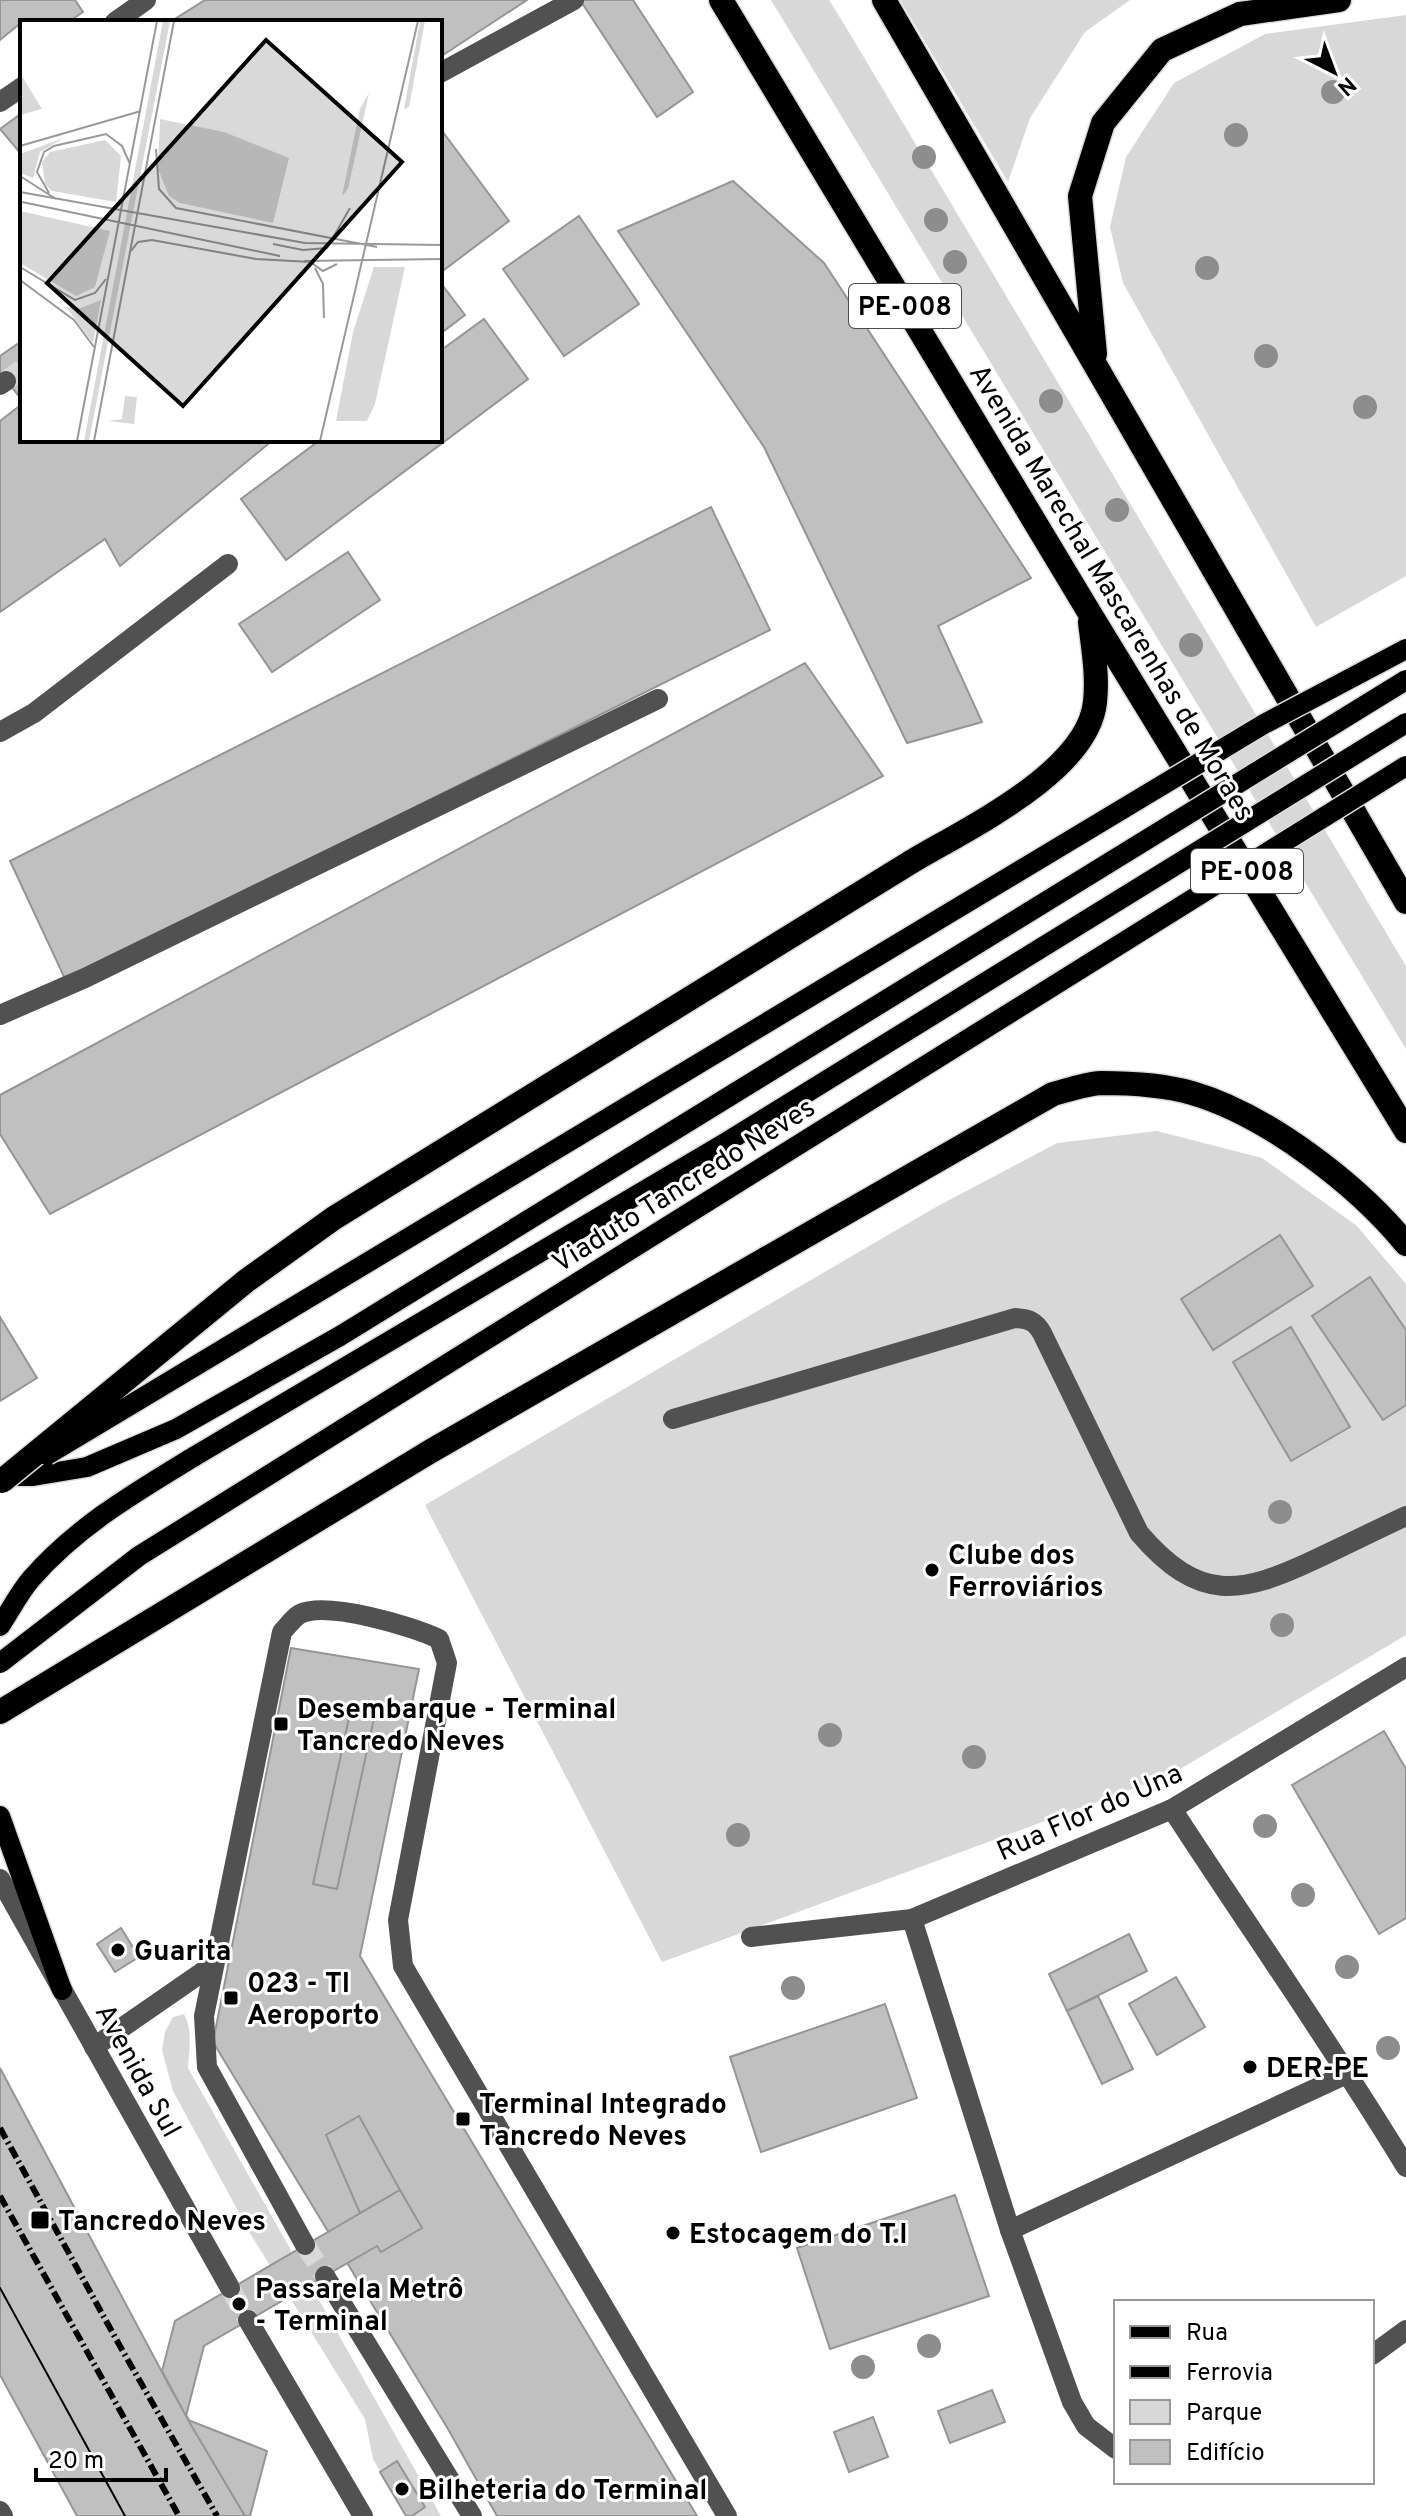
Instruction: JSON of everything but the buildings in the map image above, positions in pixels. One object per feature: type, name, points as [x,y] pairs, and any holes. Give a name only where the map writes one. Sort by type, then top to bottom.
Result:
[{"type":"highway","name":"Avenida Marechal Mascarenhas de Moraes","points":[[721,0],[1406,1131]]},
{"type":"highway","points":[[884,0],[1406,902]]},
{"type":"highway","points":[[1096,364],[1080,196],[1103,123],[1162,50],[1240,14],[1339,0]]},
{"type":"highway","points":[[1,1480],[246,1281],[334,1218],[1028,791],[1068,759],[1085,734],[1095,704],[1095,664],[1089,612]]},
{"type":"highway","points":[[0,1712],[431,1451],[1053,1094],[1098,1083],[1149,1086],[1193,1094],[1245,1116],[1316,1159],[1364,1201],[1406,1244]]},
{"type":"main road","points":[[1,1480],[1264,724],[1406,649]]},
{"type":"main road","points":[[1,1480],[87,1467],[176,1429],[340,1336],[1406,680]]},
{"type":"main road","points":[[0,1626],[29,1580],[110,1507],[725,1143],[1406,723]]},
{"type":"main road","name":"Viaduto Tancredo Neves","points":[[0,1663],[139,1556],[1406,766]]},
{"type":"main road","points":[[0,1816],[62,1990]]},
{"type":"street","points":[[118,20],[146,0]]},
{"type":"street","points":[[442,72],[574,0]]},
{"type":"street","points":[[0,102],[20,88]]},
{"type":"street","points":[[0,732],[34,713],[228,564]]},
{"type":"street","points":[[0,1015],[85,978],[658,699]]},
{"type":"street","points":[[673,1419],[1015,1318],[1028,1319],[1042,1333],[1139,1533],[1159,1556],[1196,1579],[1221,1586],[1244,1587],[1272,1580],[1406,1516]]},
{"type":"street","points":[[305,2245],[207,2067],[204,2016],[282,1632],[299,1615],[327,1608],[422,1630],[439,1639],[447,1663],[398,1920],[403,1966],[727,2516]]},
{"type":"street","name":"Rua Flor do Una","points":[[751,1937],[912,1919],[1172,1809],[1406,1667]]},
{"type":"street","points":[[1172,1809],[1349,2073],[1406,2167]]},
{"type":"street","name":"Avenida Sul","points":[[0,1879],[230,2288]]},
{"type":"street","points":[[912,1919],[1010,2230],[1072,2402],[1086,2426],[1114,2447]]},
{"type":"street","points":[[94,2047],[214,1964]]},
{"type":"street","points":[[1010,2230],[1349,2073]]},
{"type":"street","points":[[325,2276],[472,2516]]},
{"type":"street","points":[[248,2320],[363,2516]]},
{"type":"street","points":[[1374,2354],[1406,2330]]},
{"type":"green space","points":[[771,0],[829,0],[844,24],[1406,966],[1406,1049]]},
{"type":"green space","points":[[900,0],[1130,0],[1085,32],[1030,118],[1008,182]]},
{"type":"green space","points":[[1406,15],[1406,576],[1316,627],[1123,283],[1110,227],[1126,157],[1174,83],[1265,34]]},
{"type":"green space","name":"Clube dos Ferroviários","points":[[1157,1131],[1262,1158],[1357,1226],[1406,1284],[1406,1635],[1170,1775],[662,1962],[425,1505],[936,1207],[1057,1143]]},
{"type":"green space","points":[[184,2014],[189,2033],[188,2068],[441,2516],[406,2516],[373,2459],[365,2419],[251,2235],[173,2091],[162,2050],[165,2032],[173,2017]]},
{"type":"tunnel","points":[[6,381],[20,370]]},
{"type":"tunnel","points":[[305,2245],[325,2276]]},
{"type":"tunnel","points":[[230,2288],[248,2320]]},
{"type":"tram line","points":[[0,2288],[125,2516]]},
{"type":"railway","points":[[0,2128],[217,2516]]},
{"type":"railway","points":[[0,2196],[179,2516]]},
{"type":"place","name":"Clube dos Ferroviários","points":[[932,1570]]},
{"type":"place","name":"Desembarque - Terminal Tancredo Neves","points":[[281,1724]]},
{"type":"place","name":"Guarita","points":[[118,1950]]},
{"type":"place","name":"023 - TI Aeroporto","points":[[231,1998]]},
{"type":"place","name":"DER-PE","points":[[1250,2067]]},
{"type":"place","name":"Terminal Integrado Tancredo Neves","points":[[463,2119]]},
{"type":"place","name":"Tancredo Neves","points":[[40,2220]]},
{"type":"place","name":"Estocagem do T.I","points":[[673,2233]]},
{"type":"place","name":"Passarela Metrô - Terminal","points":[[239,2304]]},
{"type":"place","name":"Bilheteria do Terminal","points":[[402,2489]]}]
